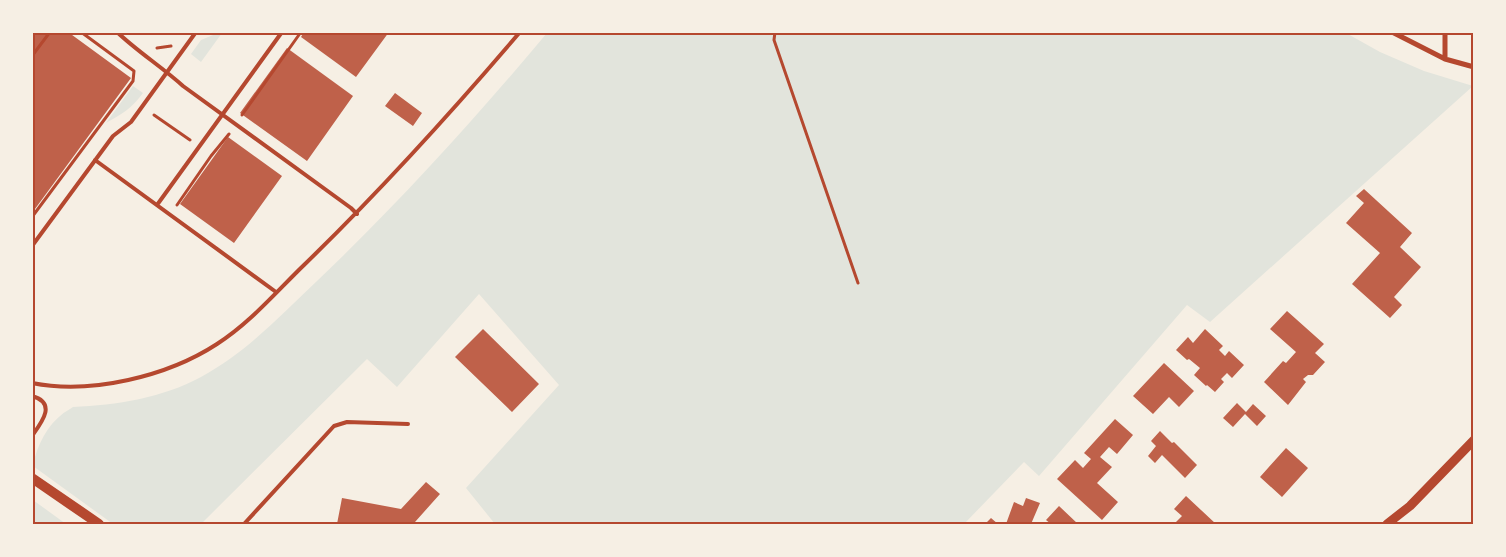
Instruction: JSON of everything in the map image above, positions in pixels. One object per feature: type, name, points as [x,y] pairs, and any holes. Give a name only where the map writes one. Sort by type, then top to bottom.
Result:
[{"type":"main road","points":[[32,478],[99,524]]},
{"type":"street","points":[[1392,32],[1446,59],[1474,67]]},
{"type":"street","points":[[1445,32],[1446,59]]},
{"type":"street","points":[[1387,524],[1410,506],[1474,440]]},
{"type":"lane","points":[[117,32],[183,86],[357,214]]},
{"type":"lane","points":[[32,246],[113,136],[131,122],[196,32]]},
{"type":"lane","points":[[157,205],[282,32]]},
{"type":"lane","points":[[32,383],[48,386],[100,385],[120,382],[169,368],[216,345],[242,326],[357,214],[436,129],[520,32]]},
{"type":"lane","points":[[95,160],[276,292]]},
{"type":"lane","points":[[32,396],[42,400],[46,408],[46,414],[32,436]]},
{"type":"lane","points":[[244,524],[334,426],[347,422],[408,424]]},
{"type":"path","points":[[32,56],[50,32]]},
{"type":"path","points":[[32,217],[133,81],[134,71],[82,32]]},
{"type":"path","points":[[241,116],[301,32]]},
{"type":"path","points":[[775,32],[774,40],[858,283]]},
{"type":"path","points":[[149,49],[174,46]]},
{"type":"path","points":[[114,56],[119,50]]},
{"type":"path","points":[[154,115],[191,141]]},
{"type":"path","points":[[184,210],[177,204],[211,156],[228,134],[236,139]]},
{"type":"shaded area","points":[[222,33],[201,62],[191,54],[201,40]]},
{"type":"shaded area","points":[[547,33],[1346,33],[1380,52],[1424,71],[1473,86],[1210,322],[1187,305],[1039,476],[1024,462],[964,524],[495,524],[466,488],[559,385],[479,294],[397,387],[367,359],[201,524],[113,524],[33,466],[33,457],[35,457],[40,442],[48,429],[58,418],[73,407],[123,402],[171,390],[201,377],[248,345],[276,320],[407,191],[464,129]]},
{"type":"shaded area","points":[[133,86],[143,93],[126,111],[106,123]]},
{"type":"shaded area","points":[[33,500],[66,524],[33,524]]},
{"type":"building","points":[[32,32],[68,32],[131,78],[32,213]]},
{"type":"building","points":[[304,32],[389,32],[356,77],[301,37]]},
{"type":"building","points":[[287,48],[353,96],[307,161],[240,113]]},
{"type":"building","points":[[395,93],[422,113],[413,126],[385,106]]},
{"type":"building","points":[[228,137],[282,176],[234,243],[180,204]]},
{"type":"building","points":[[1364,189],[1412,233],[1400,247],[1421,267],[1394,297],[1402,305],[1390,318],[1352,284],[1380,253],[1346,223],[1364,203],[1356,196]]},
{"type":"building","points":[[1287,311],[1324,344],[1315,353],[1325,362],[1313,375],[1308,375],[1303,379],[1306,382],[1288,405],[1264,382],[1283,361],[1286,363],[1296,352],[1270,329]]},
{"type":"building","points":[[483,329],[539,384],[512,412],[455,357]]},
{"type":"building","points":[[1205,329],[1223,346],[1219,350],[1225,356],[1229,351],[1244,365],[1232,378],[1227,373],[1221,379],[1224,382],[1215,392],[1194,375],[1200,368],[1176,350],[1188,337],[1193,343]]},
{"type":"building","points":[[1164,363],[1194,391],[1179,407],[1169,397],[1153,414],[1133,396]]},
{"type":"building","points":[[1237,403],[1246,412],[1253,404],[1266,416],[1257,426],[1245,414],[1233,427],[1223,418]]},
{"type":"building","points":[[1115,419],[1133,435],[1117,454],[1109,447],[1100,457],[1112,467],[1097,483],[1118,502],[1102,520],[1057,479],[1075,460],[1083,468],[1091,459],[1084,453]]},
{"type":"building","points":[[1160,431],[1197,465],[1185,478],[1162,455],[1155,463],[1148,456],[1156,446],[1151,441]]},
{"type":"building","points":[[1286,448],[1308,468],[1282,497],[1260,477]]},
{"type":"building","points":[[426,482],[440,494],[415,524],[337,524],[342,498],[401,509]]},
{"type":"building","points":[[1186,496],[1216,524],[1174,524],[1182,516],[1174,509]]},
{"type":"building","points":[[1026,498],[1040,503],[1031,524],[1006,524],[1014,502],[1023,506]]},
{"type":"building","points":[[1059,506],[1078,524],[1051,524],[1046,520]]},
{"type":"building","points":[[991,518],[998,524],[985,524]]}]
